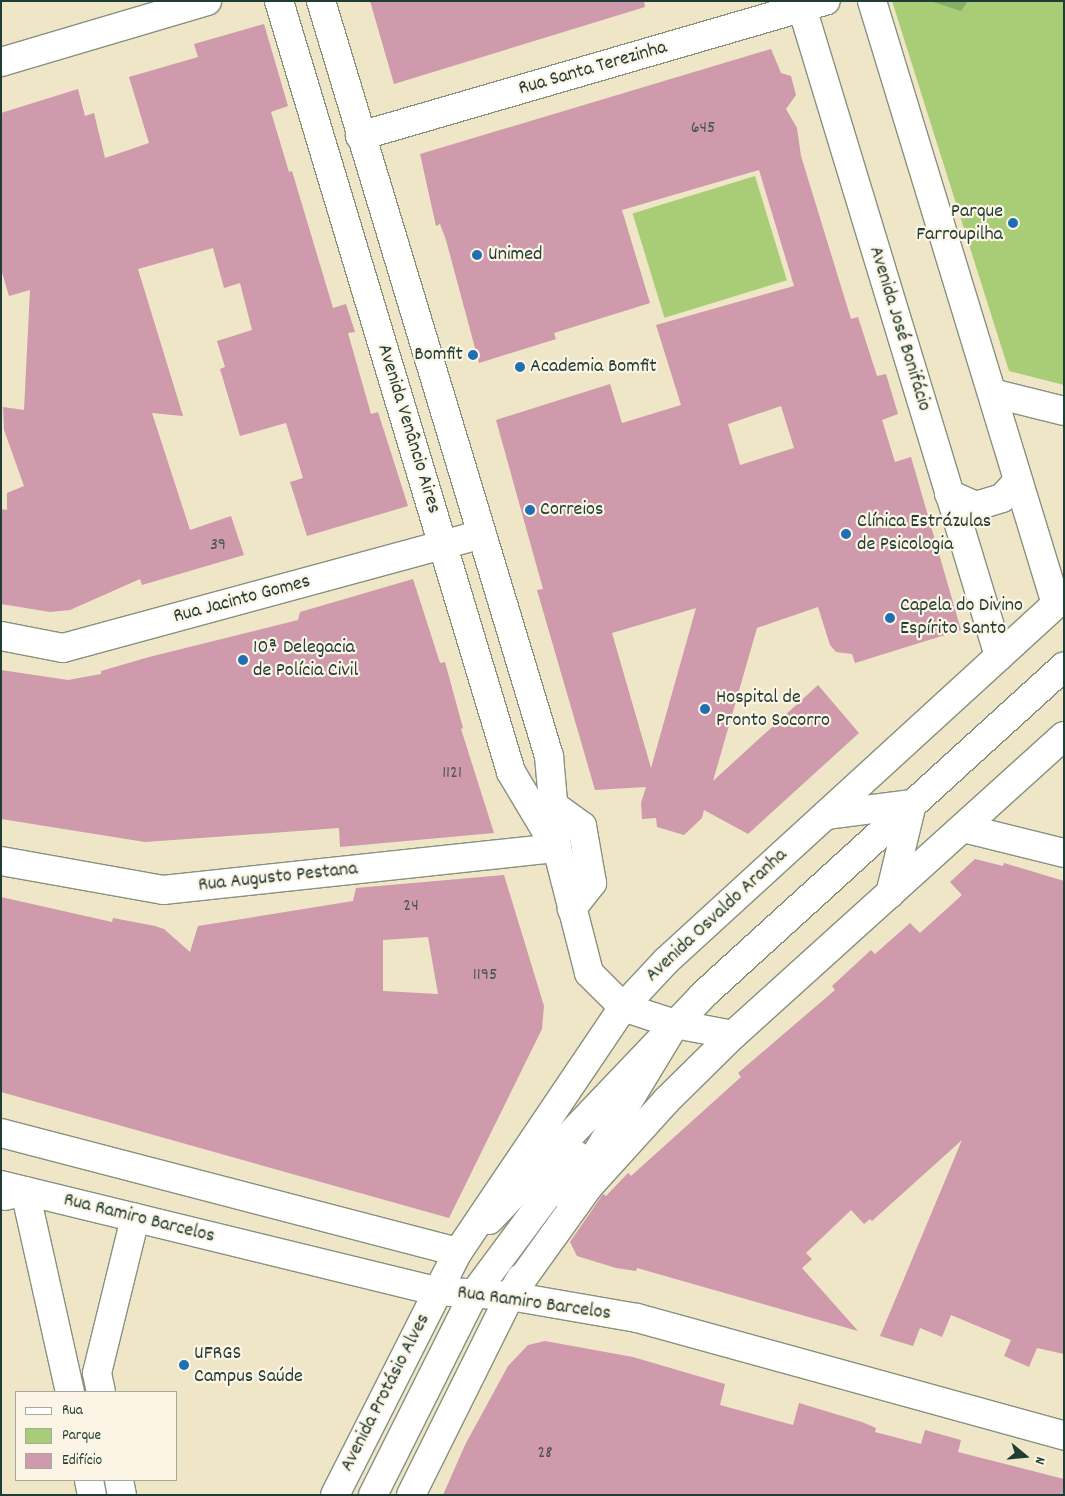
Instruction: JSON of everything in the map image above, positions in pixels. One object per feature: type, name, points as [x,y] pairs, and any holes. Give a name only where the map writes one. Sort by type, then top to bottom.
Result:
[{"type":"main road","points":[[1,62],[207,1]]},
{"type":"main road","name":"Avenida Venâncio Aires","points":[[279,1],[511,772],[557,848]]},
{"type":"main road","name":"Avenida Venâncio Aires","points":[[321,1],[360,136],[549,756],[557,848],[588,973],[623,1007],[675,1024],[733,1035]]},
{"type":"main road","points":[[872,1],[1018,481],[1060,601]]},
{"type":"main road","name":"Rua Santa Terezinha","points":[[360,136],[809,4]]},
{"type":"main road","name":"Avenida José Bonifácio","points":[[809,4],[949,494],[999,656]]},
{"type":"main road","points":[[992,393],[1064,411]]},
{"type":"main road","points":[[949,494],[976,506],[1002,498],[1018,481]]},
{"type":"main road","name":"Rua Jacinto Gomes","points":[[1,636],[63,648],[482,534]]},
{"type":"main road","name":"Avenida Osvaldo Aranha","points":[[437,1291],[458,1252],[623,1007],[666,960],[1060,601]]},
{"type":"main road","points":[[458,1252],[675,1024],[912,804],[1064,667]]},
{"type":"main road","points":[[510,1296],[589,1186],[666,1101],[733,1035],[1064,736]]},
{"type":"main road","points":[[826,815],[912,804]]},
{"type":"main road","points":[[890,894],[912,804]]},
{"type":"main road","points":[[553,805],[582,826],[592,883],[572,909]]},
{"type":"main road","points":[[963,828],[1064,853]]},
{"type":"main road","name":"Rua Augusto Pestana","points":[[1,861],[163,890],[557,848]]},
{"type":"main road","points":[[373,1495],[473,1295],[675,1024]]},
{"type":"main road","points":[[412,1495],[510,1296],[675,1024]]},
{"type":"main road","name":"Rua Ramiro Barcelos","points":[[1,1133],[458,1252]]},
{"type":"main road","points":[[9,1191],[70,1391]]},
{"type":"main road","name":"Rua Ramiro Barcelos","points":[[9,1191],[134,1218],[437,1291],[473,1295],[510,1296],[637,1318],[1064,1436]]},
{"type":"main road","points":[[101,1391],[97,1373],[134,1218]]},
{"type":"main road","name":"Avenida Protásio Alves","points":[[335,1495],[437,1291]]},
{"type":"main road","points":[[89,1481],[92,1495]]},
{"type":"main road","points":[[119,1481],[122,1495]]},
{"type":"green space","name":"Parque Farroupilha","points":[[892,1],[1064,1],[1064,385],[1009,371]]},
{"type":"green space","points":[[930,1],[968,1],[961,11]]},
{"type":"green space","points":[[755,176],[787,280],[664,318],[633,213]]},
{"type":"building","points":[[370,1],[644,1],[645,7],[394,84]]},
{"type":"building","points":[[264,24],[288,106],[271,112],[289,172],[292,171],[333,308],[346,304],[355,332],[348,333],[371,414],[378,412],[408,506],[307,536],[290,482],[303,478],[286,423],[240,436],[220,369],[225,367],[217,341],[252,330],[240,283],[224,288],[213,248],[138,269],[183,416],[152,413],[190,530],[231,516],[244,555],[142,585],[140,579],[70,610],[50,612],[1,604],[1,509],[7,510],[7,493],[24,486],[4,430],[3,407],[24,410],[30,290],[9,296],[1,269],[1,113],[78,89],[85,116],[94,113],[105,158],[149,143],[129,77],[198,57],[194,44]]},
{"type":"building","points":[[771,49],[781,73],[791,76],[796,95],[786,109],[797,128],[801,156],[851,319],[858,317],[877,376],[886,374],[898,414],[882,420],[895,462],[911,457],[961,630],[855,663],[852,654],[836,652],[830,645],[818,607],[757,628],[713,781],[818,685],[859,733],[748,834],[704,810],[702,818],[684,835],[657,827],[656,818],[642,819],[641,803],[646,787],[595,790],[537,590],[543,589],[496,420],[610,384],[622,423],[681,405],[656,325],[794,286],[759,170],[622,210],[650,303],[554,333],[556,339],[479,363],[446,240],[440,224],[436,226],[420,154]],"holes":[[[781,406],[794,448],[740,465],[728,424]],[[696,608],[651,768],[612,633]]]},
{"type":"building","points":[[413,579],[440,663],[445,662],[463,728],[461,729],[494,833],[340,847],[339,828],[145,842],[1,819],[1,670],[68,680],[101,674],[101,671],[149,657],[298,620],[300,612]]},
{"type":"building","points":[[975,859],[1003,866],[1004,863],[1064,881],[1064,1354],[1037,1348],[1029,1367],[1004,1356],[1011,1340],[951,1315],[942,1337],[920,1328],[913,1346],[880,1336],[962,1140],[872,1221],[870,1219],[864,1224],[851,1210],[806,1253],[812,1259],[802,1268],[858,1331],[637,1268],[636,1271],[616,1268],[577,1256],[570,1242],[603,1194],[606,1196],[628,1173],[631,1176],[741,1077],[738,1073],[835,990],[832,986],[871,950],[875,954],[910,923],[920,933],[962,895],[950,882]]},
{"type":"building","points":[[504,875],[544,1006],[542,1029],[449,1218],[1,1092],[1,897],[112,922],[113,918],[155,926],[164,929],[190,952],[198,926],[353,901],[356,888]],"holes":[[[428,937],[438,994],[383,991],[383,940]]]},
{"type":"building","points":[[545,1341],[633,1357],[725,1384],[720,1405],[793,1425],[799,1403],[862,1422],[876,1428],[875,1432],[921,1444],[925,1430],[961,1440],[958,1452],[1064,1479],[1064,1495],[443,1495],[465,1445],[508,1366],[528,1345]]},
{"type":"place","name":"Parque Farroupilha","points":[[1013,223]]},
{"type":"place","name":"Unimed","points":[[477,255]]},
{"type":"place","name":"Bomfit","points":[[473,355]]},
{"type":"place","name":"Academia Bomfit","points":[[520,367]]},
{"type":"place","name":"Correios","points":[[530,510]]},
{"type":"place","name":"Clínica Estrázulas de Psicologia","points":[[846,534]]},
{"type":"place","name":"Capela do Divino Espírito Santo","points":[[890,618]]},
{"type":"place","name":"10ª Delegacia de Polícia Civil","points":[[243,660]]},
{"type":"place","name":"Hospital de Pronto Socorro","points":[[705,709]]},
{"type":"place","name":"UFRGS Campus Saúde","points":[[184,1365]]}]
